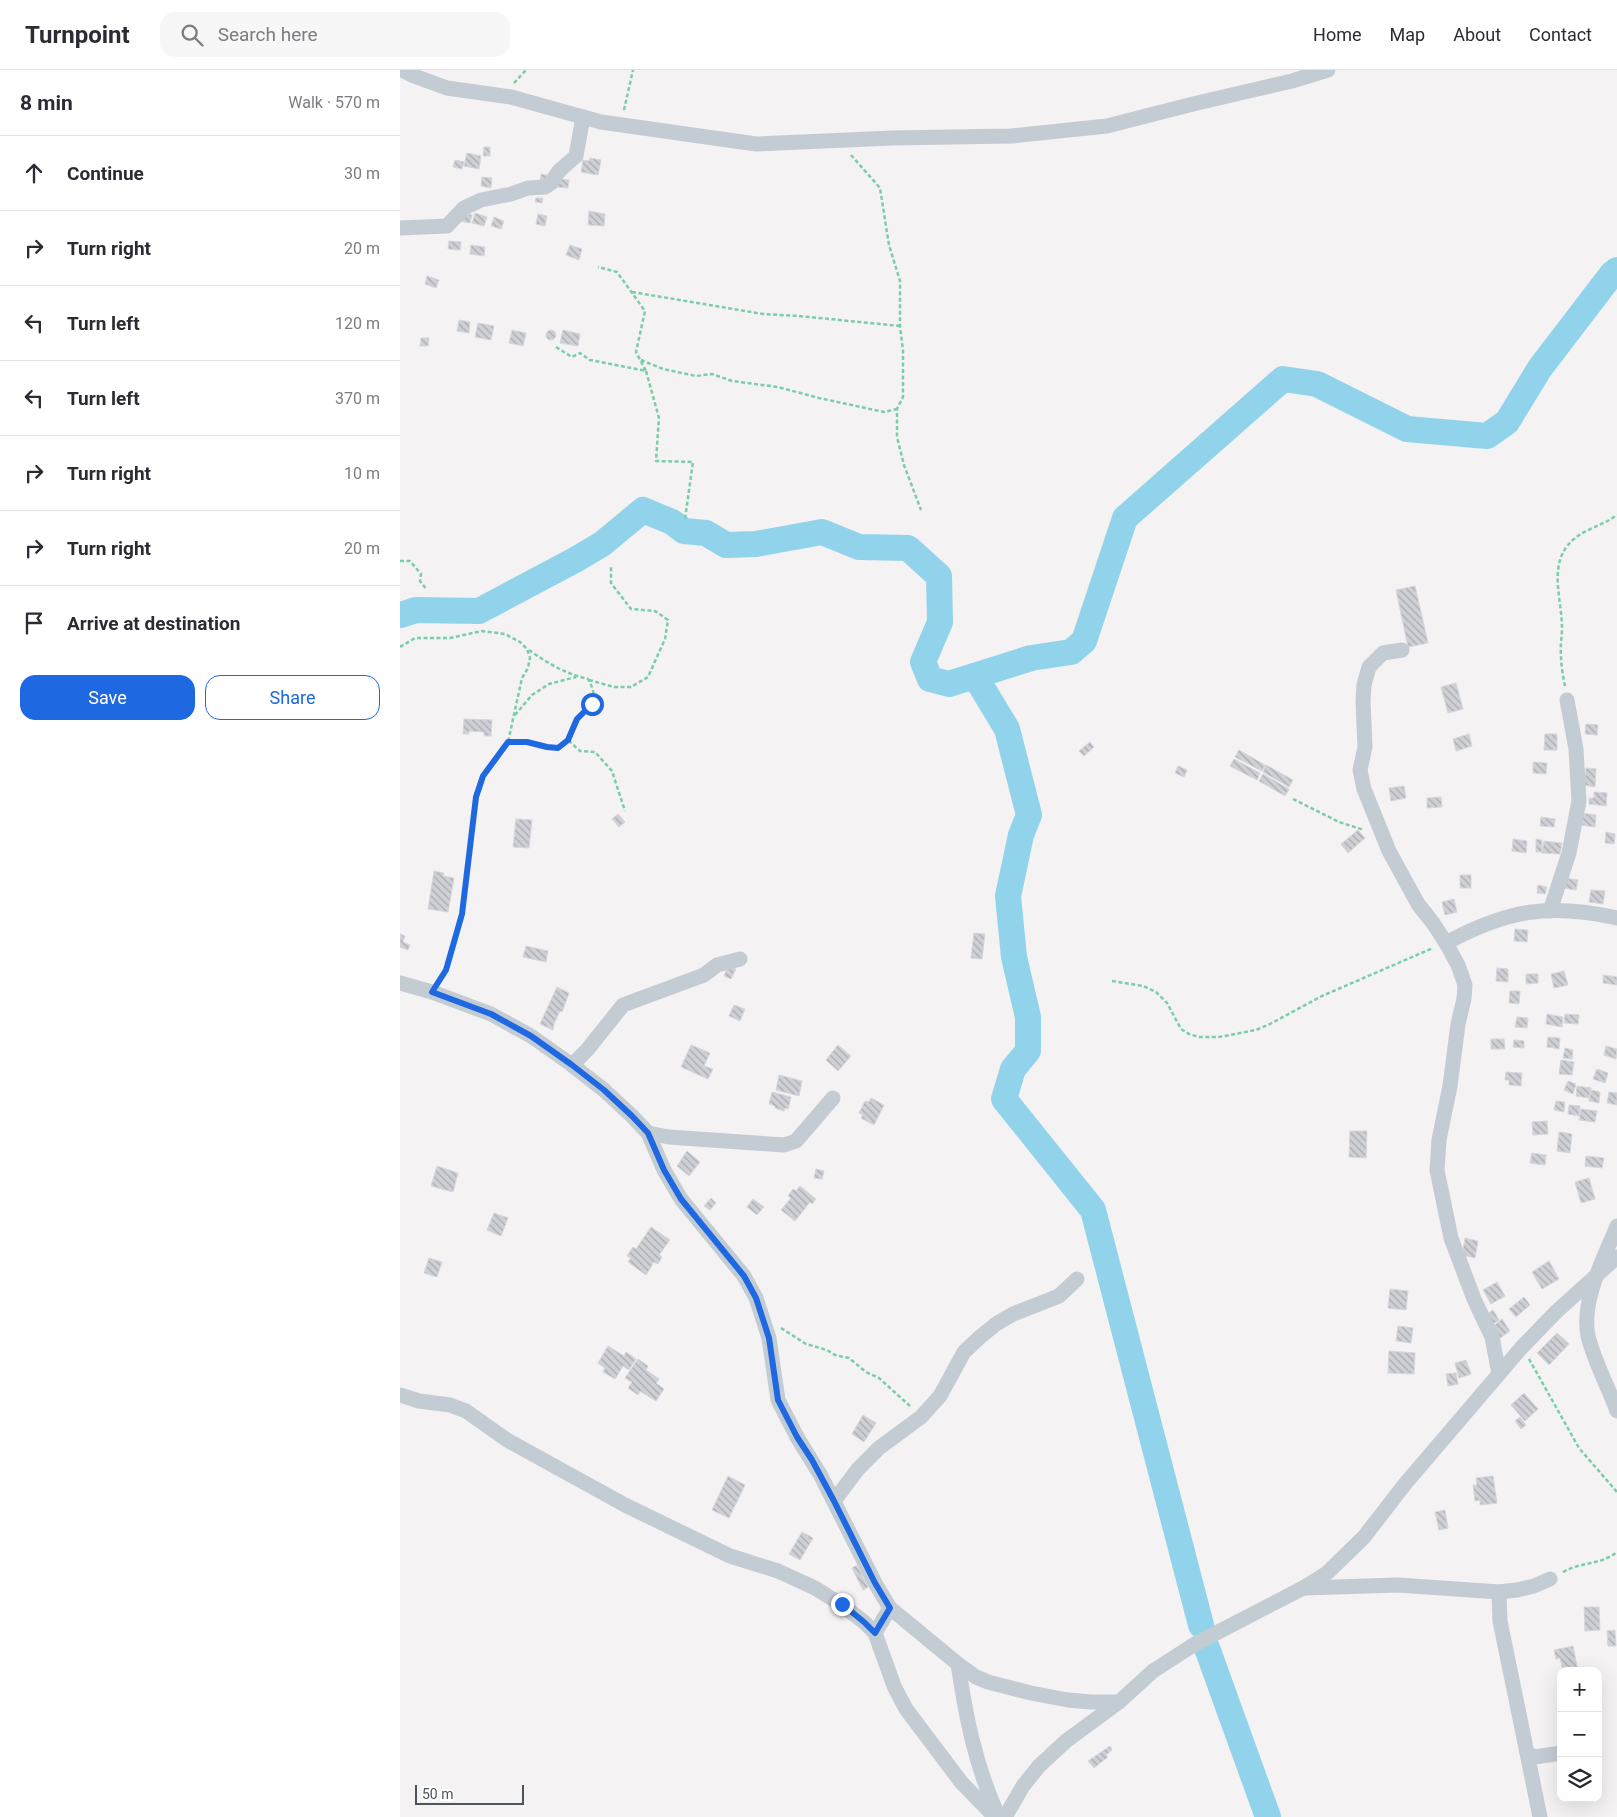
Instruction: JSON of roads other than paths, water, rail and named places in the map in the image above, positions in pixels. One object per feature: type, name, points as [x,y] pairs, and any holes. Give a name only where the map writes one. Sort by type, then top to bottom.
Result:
[{"type":"street","points":[[402,70],[447,88],[511,97],[601,122],[756,144],[892,138],[1012,136],[1107,126],[1292,81],[1328,70]]},
{"type":"street","points":[[400,228],[447,226],[464,208],[481,200],[511,194],[528,188],[545,187],[551,183],[558,170],[576,156],[582,117]]},
{"type":"street","points":[[1402,650],[1383,653],[1369,667],[1364,685],[1365,747],[1360,770],[1364,789],[1389,852],[1418,904],[1446,943],[1458,965],[1465,984],[1450,1086],[1439,1140],[1437,1170],[1451,1238],[1471,1292],[1492,1338],[1499,1374]]},
{"type":"street","points":[[1550,911],[1569,853],[1579,801],[1576,749],[1567,700]]},
{"type":"street","points":[[1446,943],[1498,918],[1523,912],[1569,911],[1617,918]]},
{"type":"street","points":[[572,1065],[587,1050],[623,1005],[704,975],[716,964],[740,959]]},
{"type":"street","points":[[400,983],[432,992],[491,1014],[531,1036],[611,1096],[648,1133],[664,1170],[681,1199],[744,1276],[756,1298],[763,1318],[773,1361],[774,1383],[778,1400],[890,1608],[958,1664],[976,1677],[988,1682],[1031,1693],[1091,1702],[1119,1702]]},
{"type":"street","points":[[648,1133],[669,1137],[784,1145],[796,1141],[833,1098]]},
{"type":"street","points":[[1617,1226],[1596,1276],[1587,1318],[1588,1335],[1617,1411]]},
{"type":"street","points":[[1005,1817],[1023,1786],[1039,1766],[1066,1741],[1119,1702],[1153,1671],[1195,1644],[1303,1588],[1327,1573],[1364,1537],[1405,1484],[1522,1347],[1617,1257]]},
{"type":"street","points":[[834,1501],[858,1469],[879,1448],[921,1416],[940,1396],[964,1352],[980,1337],[996,1324],[1014,1314],[1059,1296],[1077,1279]]},
{"type":"street","points":[[400,1395],[466,1410],[507,1440],[625,1505],[730,1556],[778,1571],[815,1588],[842,1604],[875,1633],[894,1686],[906,1709],[961,1782],[997,1817]]},
{"type":"street","points":[[1303,1588],[1398,1586],[1499,1592],[1517,1590],[1550,1579]]},
{"type":"street","points":[[1499,1592],[1500,1621],[1540,1817]]},
{"type":"street","points":[[875,1633],[890,1608]]},
{"type":"street","points":[[958,1664],[971,1738],[997,1817]]},
{"type":"street","points":[[1527,1753],[1535,1757],[1557,1754]]},
{"type":"waterway","points":[[400,615],[416,610],[479,611],[602,544],[643,510],[672,522],[684,531],[706,533],[726,545],[756,544],[822,532],[859,547],[908,548],[939,576],[940,622],[923,662],[930,679],[949,684],[1031,658],[1071,652],[1084,641],[1125,518],[1283,379],[1317,384],[1407,429],[1487,436],[1507,422],[1540,368],[1617,270]]},
{"type":"waterway","points":[[975,676],[1007,729],[1029,815],[1021,835],[1008,896],[1014,957],[1028,1017],[1028,1051],[1013,1069],[1004,1099],[1093,1210],[1201,1625]]},
{"type":"waterway","points":[[1207,1648],[1268,1817]]}]
